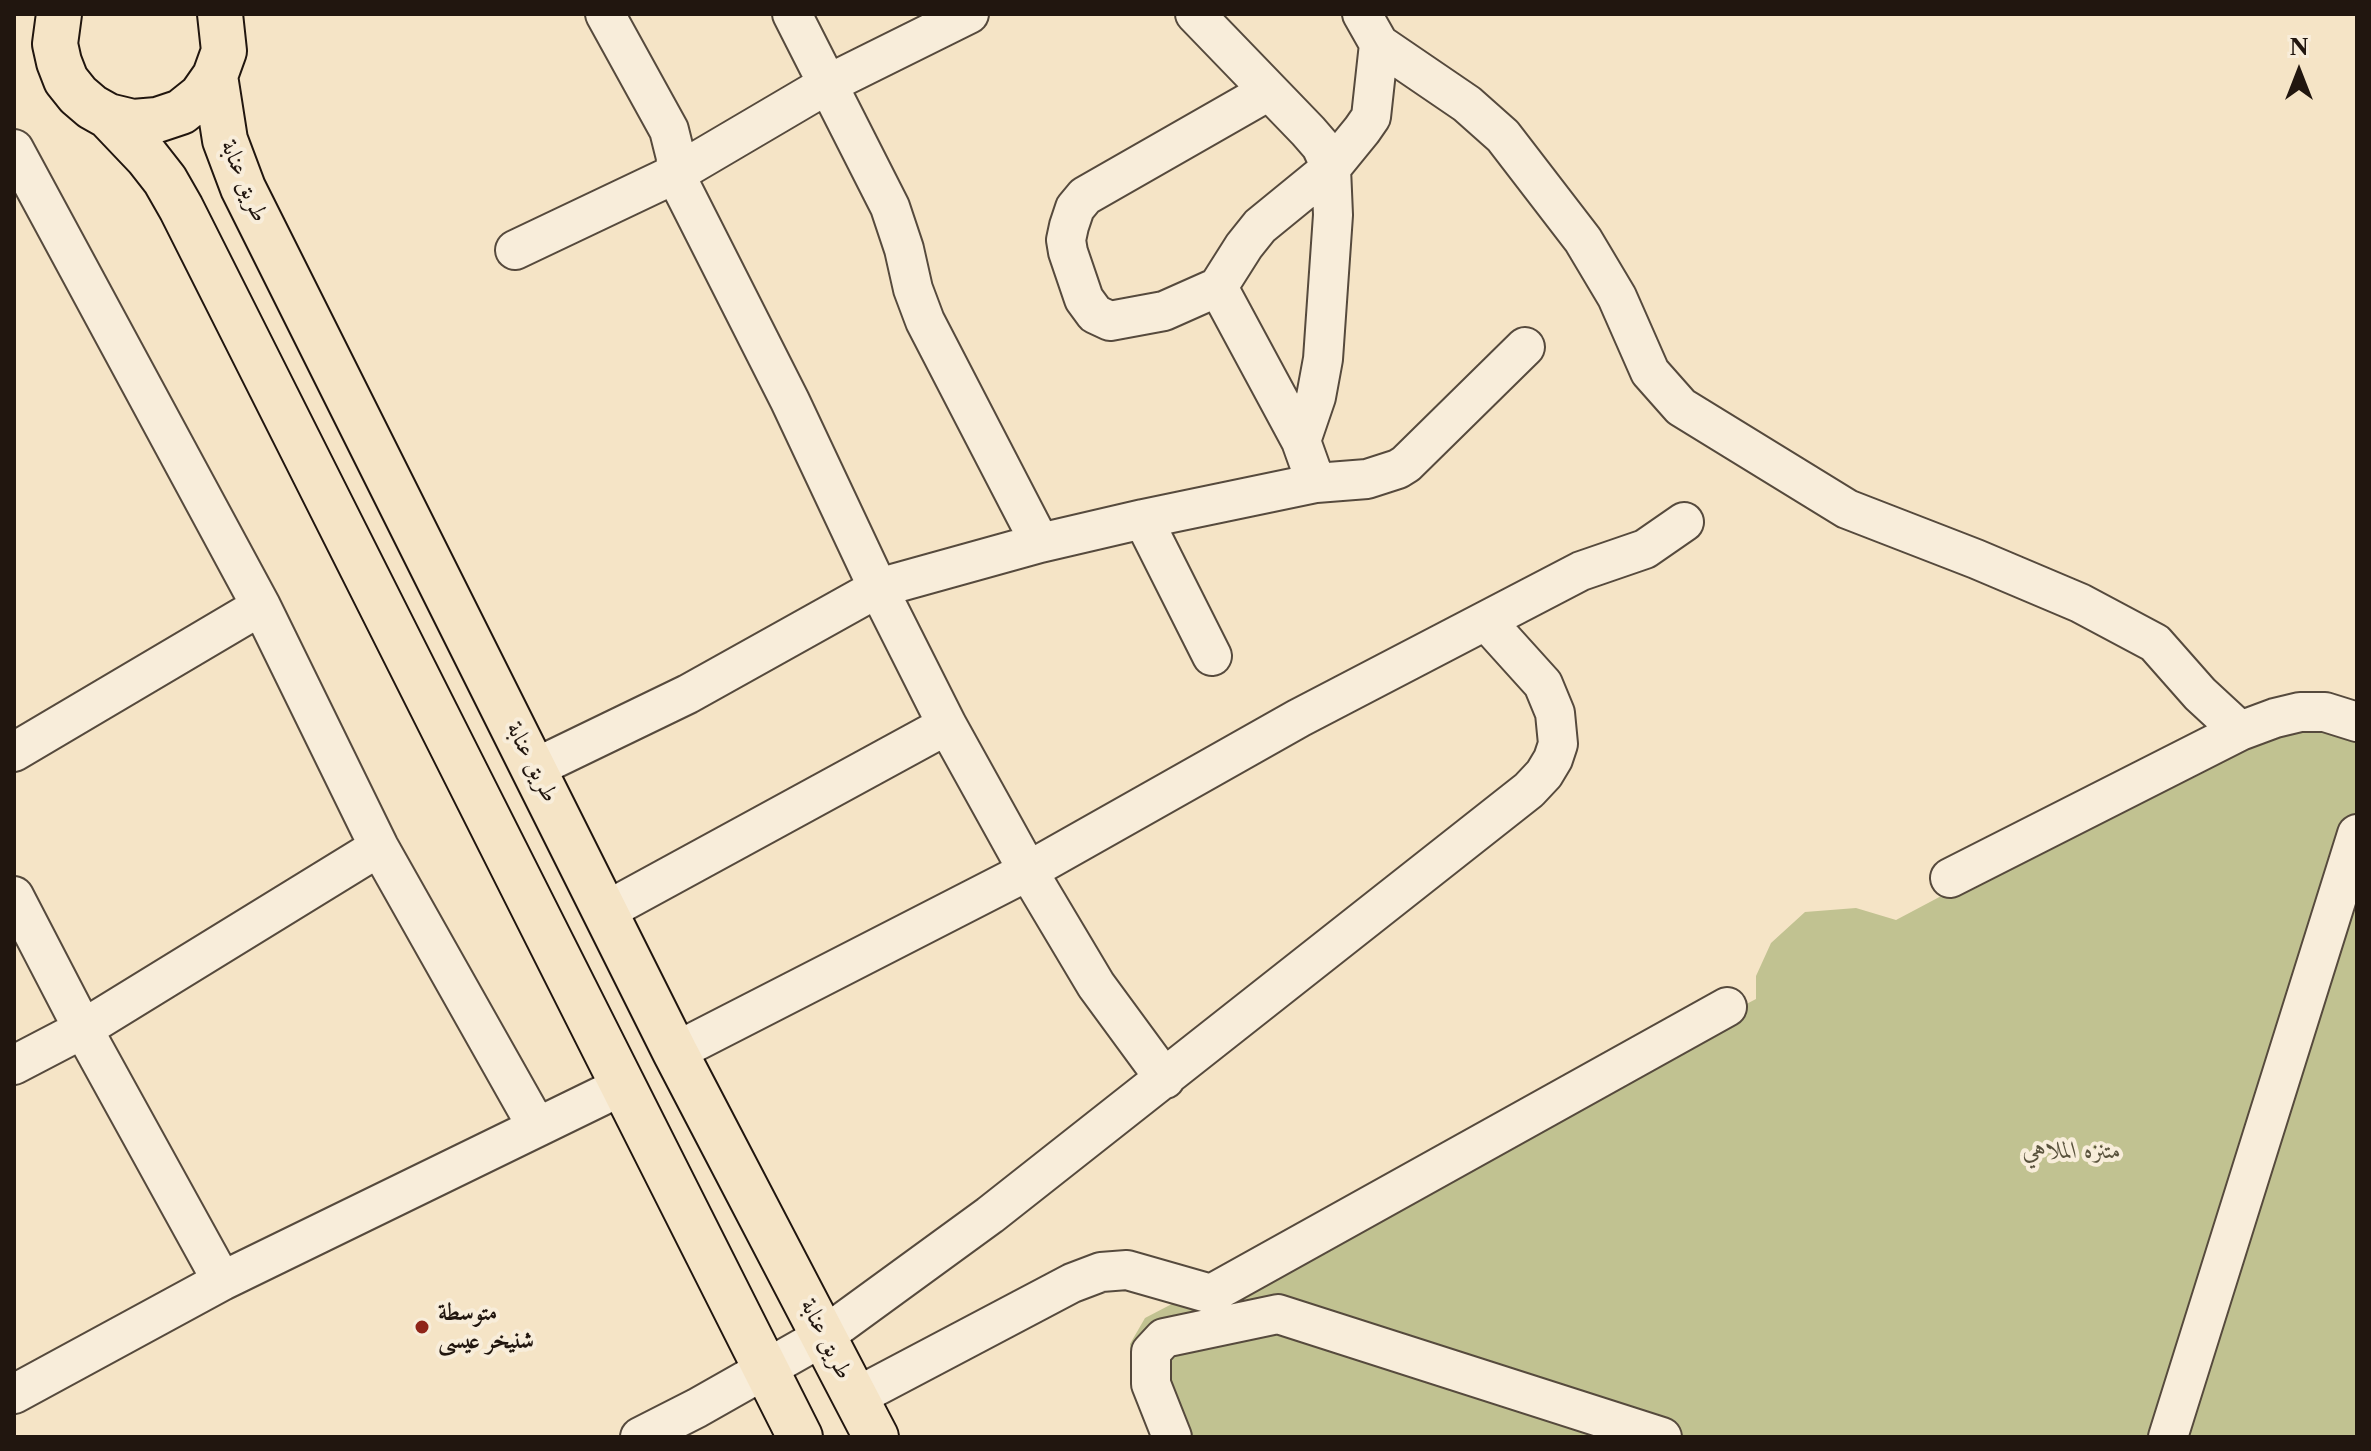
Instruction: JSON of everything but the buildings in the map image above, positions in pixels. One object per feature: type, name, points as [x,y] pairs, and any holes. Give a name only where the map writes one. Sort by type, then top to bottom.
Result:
[{"type":"highway","points":[[108,116],[133,122],[157,120],[181,112],[201,96],[215,76],[224,51],[220,14]]},
{"type":"highway","points":[[50,18],[66,80],[78,95],[108,116],[147,157],[181,208],[800,1437]]},
{"type":"highway","name":"طريق عنابة","points":[[215,76],[225,140],[243,188],[675,1052],[876,1437]]},
{"type":"street","points":[[605,14],[669,130],[676,158],[675,174],[790,401],[947,725],[1096,985],[1165,1079]]},
{"type":"street","points":[[792,14],[890,207],[925,321],[1040,543]]},
{"type":"street","points":[[515,250],[675,174],[828,84],[969,14]]},
{"type":"street","points":[[1195,14],[1308,131],[1321,146],[1331,168],[1333,215],[1323,359],[1316,397],[1301,441]]},
{"type":"street","points":[[1267,92],[1085,196],[1075,208],[1066,240],[1068,252],[1084,299],[1095,314],[1110,321],[1164,311],[1218,287],[1260,226],[1331,168],[1371,117],[1370,29]]},
{"type":"street","points":[[1370,29],[1503,136],[1583,240],[1617,297],[1650,372],[1681,407],[1847,509],[2080,603],[2155,643],[2200,694],[2240,731]]},
{"type":"street","points":[[14,149],[261,606],[379,847],[537,1127]]},
{"type":"street","points":[[1218,287],[1301,441],[1316,483]]},
{"type":"street","points":[[535,768],[688,694],[878,588],[1040,543],[1143,519],[1316,483],[1385,475],[1406,464],[1525,347]]},
{"type":"street","points":[[1143,519],[1212,656]]},
{"type":"street","points":[[675,1052],[1028,871],[1299,718],[1581,571],[1645,549],[1684,522]]},
{"type":"street","points":[[14,752],[261,606]]},
{"type":"street","points":[[640,1437],[824,1336],[990,1215],[1517,799],[1544,774],[1558,744],[1555,713],[1543,684],[1487,622]]},
{"type":"street","points":[[1950,878],[2240,731],[2300,712],[2325,712],[2357,722]]},
{"type":"street","points":[[606,911],[947,725]]},
{"type":"street","points":[[2168,1437],[2357,834]]},
{"type":"street","points":[[14,1065],[83,1029],[379,847]]},
{"type":"street","points":[[14,896],[83,1029],[222,1281]]},
{"type":"street","points":[[856,1397],[1072,1283],[1101,1272],[1127,1270],[1211,1294],[1727,1007]]},
{"type":"street","points":[[14,1394],[222,1281],[622,1086]]},
{"type":"street","points":[[1172,1437],[1151,1384],[1151,1352],[1164,1338],[1278,1314],[1662,1437]]},
{"type":"green space","name":"متنزه الملاهي","points":[[2296,708],[2357,709],[2357,1437],[1154,1437],[1141,1410],[1130,1344],[1145,1318],[1756,999],[1756,976],[1771,943],[1805,912],[1856,908],[1896,920]]},
{"type":"place","name":"متوسطة شنيخر عيسى","points":[[422,1327]]}]
